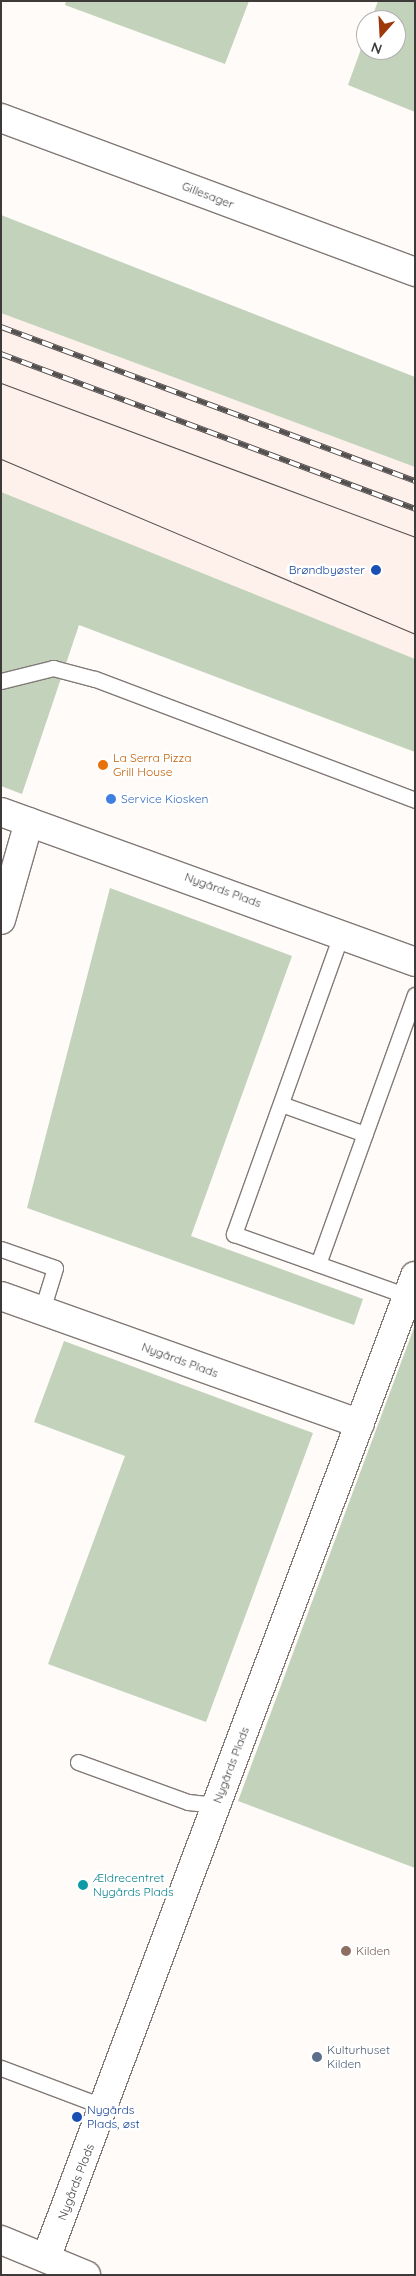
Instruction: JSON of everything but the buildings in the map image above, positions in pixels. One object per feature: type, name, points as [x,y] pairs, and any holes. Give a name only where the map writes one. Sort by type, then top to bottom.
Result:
[{"type":"street","name":"Gillesager","points":[[1,118],[415,272]]},
{"type":"street","name":"Nygårds Plads","points":[[1,812],[415,962]]},
{"type":"street","points":[[1,920],[30,822]]},
{"type":"street","name":"Nygårds Plads","points":[[46,2258],[105,2107],[216,1804],[411,1286]]},
{"type":"street","name":"Nygårds Plads","points":[[1,1296],[360,1424]]},
{"type":"street","points":[[1,2240],[86,2275]]},
{"type":"lane","points":[[1,681],[53,668],[95,679],[415,800]]},
{"type":"lane","points":[[342,935],[234,1234],[318,1264],[411,1286]]},
{"type":"lane","points":[[318,1264],[415,995]]},
{"type":"lane","points":[[281,1104],[365,1134]]},
{"type":"lane","points":[[1,1249],[55,1268],[42,1310]]},
{"type":"lane","points":[[78,1762],[188,1802],[216,1804]]},
{"type":"lane","points":[[1,2068],[105,2107]]},
{"type":"shaded area","points":[[1,313],[415,467],[415,659],[1,492]]},
{"type":"green space","points":[[66,1],[249,1],[225,64],[65,5]]},
{"type":"green space","points":[[378,1],[415,1],[415,112],[348,85],[357,60],[406,60],[406,10],[375,10]]},
{"type":"green space","points":[[1,215],[415,377],[415,467],[1,313]]},
{"type":"green space","points":[[1,492],[415,659],[415,752],[79,625],[22,794],[1,786]]},
{"type":"green space","points":[[110,888],[292,956],[191,1236],[363,1299],[354,1325],[27,1208]]},
{"type":"green space","points":[[415,1325],[415,1868],[238,1801]]},
{"type":"green space","points":[[64,1341],[313,1433],[206,1722],[48,1664],[125,1456],[34,1422]]},
{"type":"tram line","points":[[1,383],[415,537]]},
{"type":"tram line","points":[[1,459],[415,634]]},
{"type":"railway","points":[[1,327],[415,481]]},
{"type":"railway","points":[[1,354],[415,509]]},
{"type":"place","name":"Brøndbyøster","points":[[376,570]]},
{"type":"place","name":"La Serra Pizza Grill House","points":[[103,765]]},
{"type":"place","name":"Service Kiosken","points":[[111,799]]},
{"type":"place","name":"Ældrecentret Nygårds Plads","points":[[83,1885]]},
{"type":"place","name":"Kilden","points":[[346,1951]]},
{"type":"place","name":"Kulturhuset Kilden","points":[[317,2057]]},
{"type":"place","name":"Nygårds Plads, øst","points":[[77,2117]]}]
